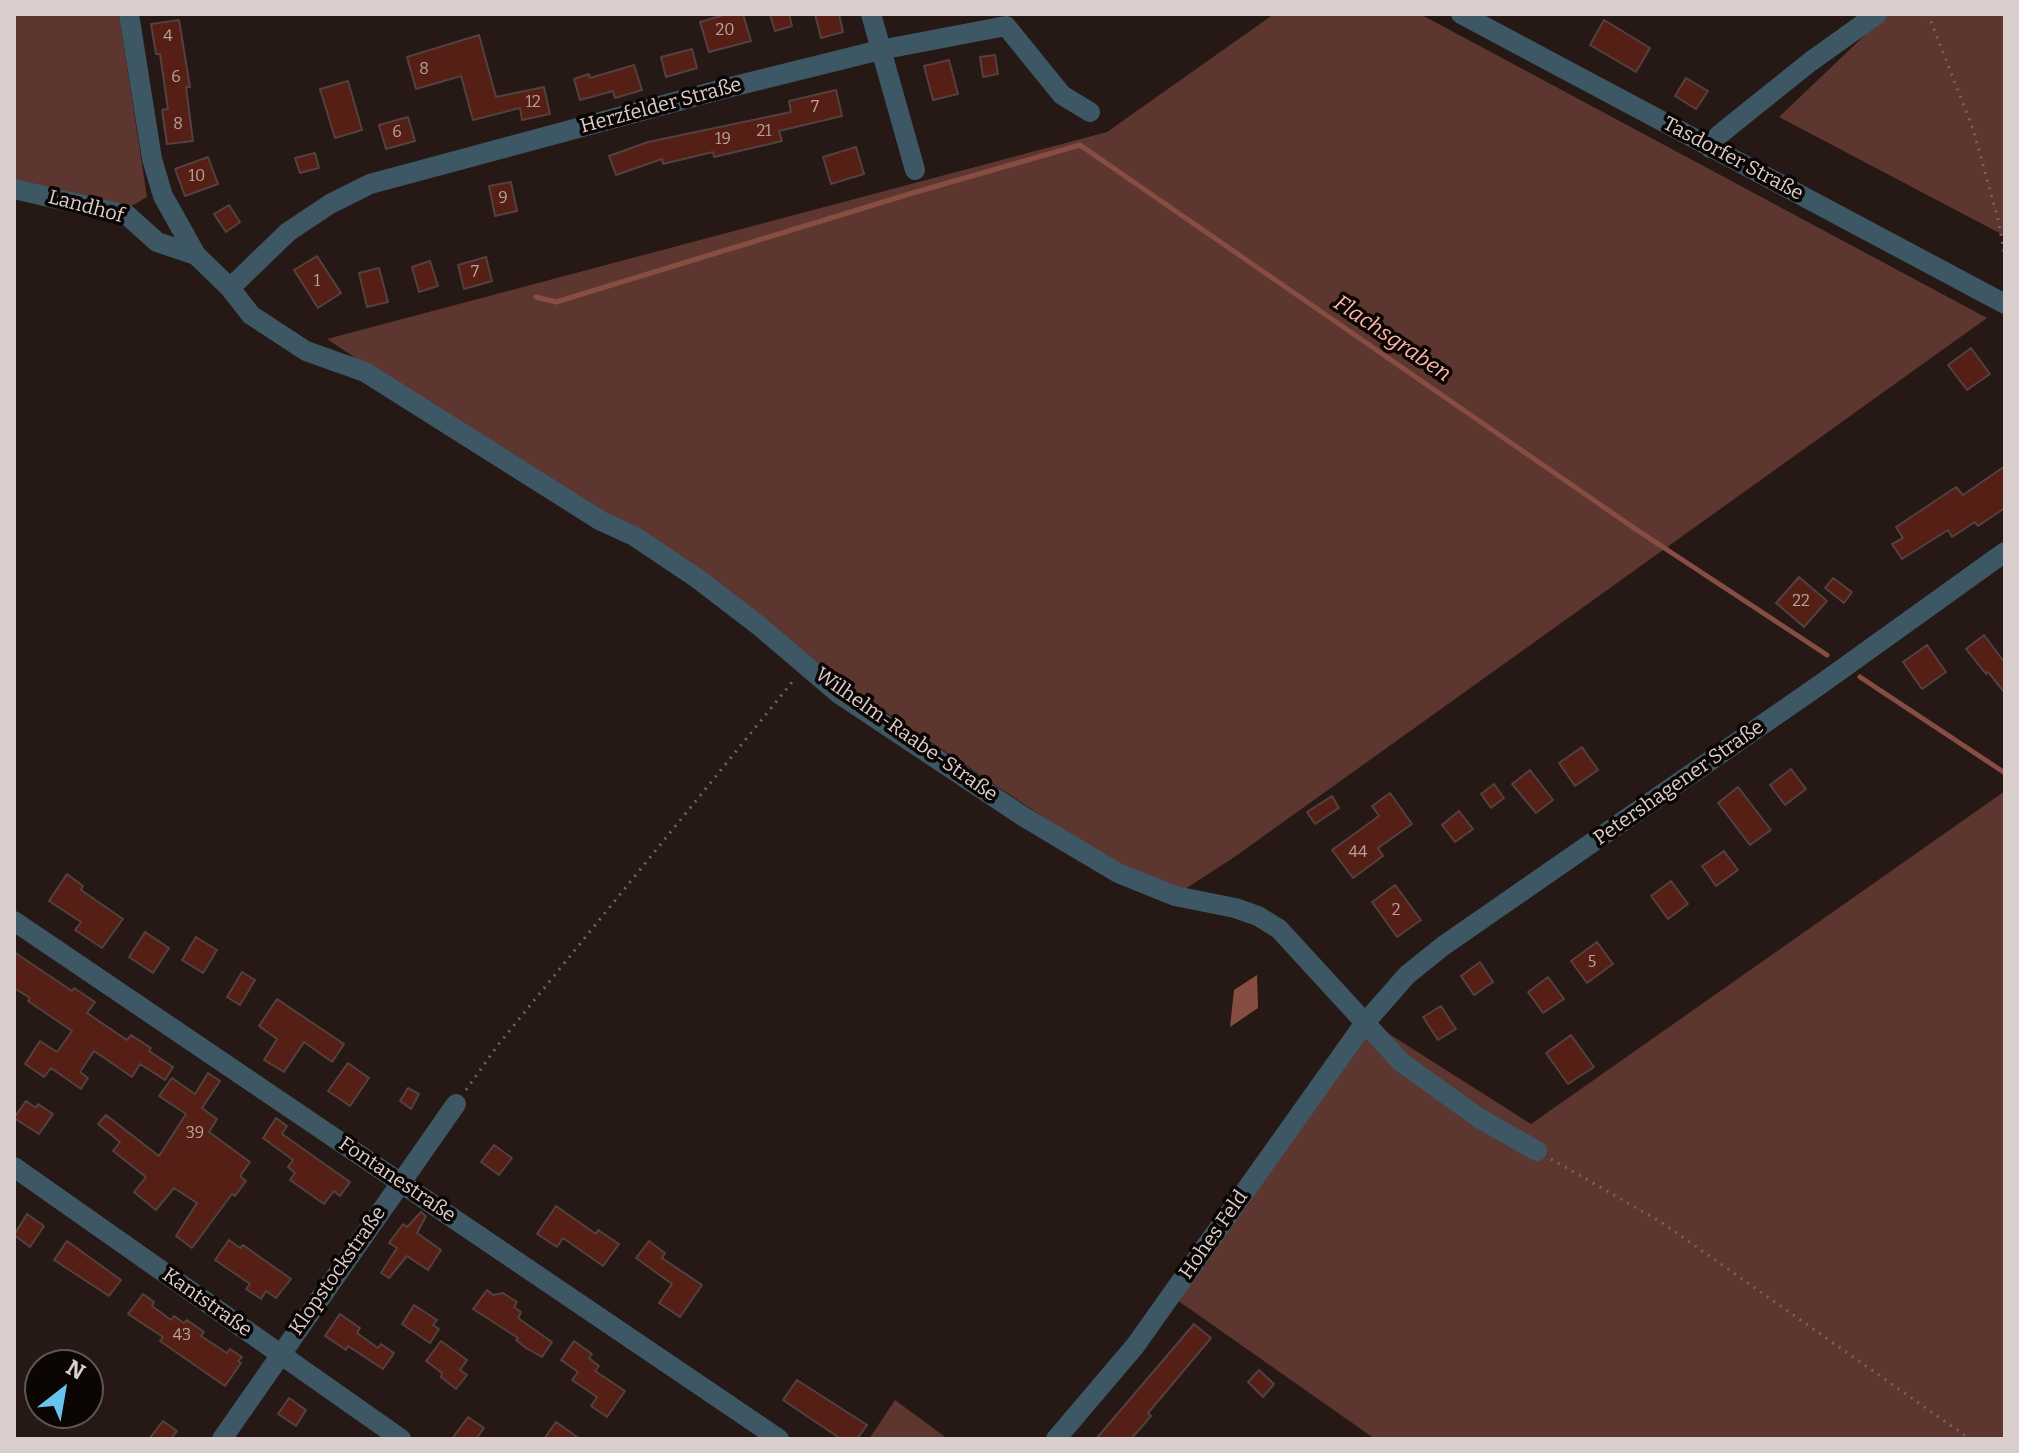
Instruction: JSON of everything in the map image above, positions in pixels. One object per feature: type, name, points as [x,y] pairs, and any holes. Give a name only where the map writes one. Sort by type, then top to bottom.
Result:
[{"type":"street","points":[[129,14],[152,159],[163,196],[196,255]]},
{"type":"street","points":[[871,14],[915,170]]},
{"type":"street","name":"Tasdorfer Straße","points":[[1461,14],[2005,304]]},
{"type":"street","points":[[1710,148],[1719,135],[1750,110],[1877,14]]},
{"type":"street","name":"Herzfelder Straße","points":[[230,288],[288,232],[330,204],[370,184],[880,50],[1006,26],[1062,95],[1090,112]]},
{"type":"street","name":"Landhof","points":[[14,189],[127,215],[157,242],[196,255]]},
{"type":"street","name":"Wilhelm-Raabe-Straße","points":[[196,255],[230,288],[251,315],[306,351],[365,372],[601,521],[634,536],[698,579],[839,694],[1024,817],[1118,873],[1175,896],[1246,912],[1279,929],[1401,1062],[1479,1118],[1537,1151]]},
{"type":"street","name":"Petershagener Straße","points":[[1364,1024],[1407,975],[1443,946],[1808,694],[2005,552]]},
{"type":"street","name":"Fontanestraße","points":[[14,921],[779,1439]]},
{"type":"street","name":"Hohes Feld","points":[[1056,1439],[1135,1346],[1364,1024]]},
{"type":"street","name":"Klopstockstraße","points":[[222,1439],[456,1104]]},
{"type":"street","name":"Kantstraße","points":[[17,1176],[401,1439]]},
{"type":"path","points":[[1928,14],[1973,129],[1998,219],[2005,257]]},
{"type":"path","points":[[456,1104],[498,1045],[806,665]]},
{"type":"path","points":[[1537,1151],[1661,1222],[1970,1439]]},
{"type":"shaded area","points":[[14,14],[119,14],[147,197],[123,211],[14,184]]},
{"type":"shaded area","points":[[1274,14],[1420,14],[1987,318],[1233,858],[1182,891],[1121,869],[327,339],[1107,132]]},
{"type":"shaded area","points":[[1887,14],[2005,14],[2005,236],[1779,117]]},
{"type":"shaded area","points":[[2005,791],[2005,1439],[1375,1439],[1177,1300],[1375,1025],[1531,1124]]},
{"type":"shaded area","points":[[1257,975],[1258,1008],[1230,1027],[1234,990]]},
{"type":"shaded area","points":[[895,1400],[948,1439],[869,1439]]},
{"type":"building","points":[[727,14],[743,14],[751,41],[709,52],[700,22]]},
{"type":"building","points":[[770,14],[789,14],[792,26],[775,31]]},
{"type":"building","points":[[815,14],[839,14],[843,32],[821,38]]},
{"type":"building","points":[[179,20],[190,87],[186,87],[193,141],[167,144],[162,110],[168,109],[160,54],[156,54],[151,24]]},
{"type":"building","points":[[1604,20],[1650,48],[1636,72],[1590,45]]},
{"type":"building","points":[[479,35],[496,97],[544,87],[550,114],[522,120],[520,108],[473,120],[461,76],[416,89],[407,57]]},
{"type":"building","points":[[692,49],[697,68],[666,77],[661,57]]},
{"type":"building","points":[[995,55],[998,74],[983,77],[980,57]]},
{"type":"building","points":[[949,60],[958,94],[933,100],[924,66]]},
{"type":"building","points":[[634,65],[642,90],[615,98],[613,91],[580,100],[574,79],[589,74],[590,78]]},
{"type":"building","points":[[1686,78],[1708,91],[1696,109],[1675,96]]},
{"type":"building","points":[[348,81],[362,130],[335,138],[320,89]]},
{"type":"building","points":[[836,90],[842,116],[779,131],[782,141],[714,157],[713,152],[663,164],[662,159],[616,175],[609,156],[648,142],[791,112],[789,101]]},
{"type":"building","points":[[408,117],[415,141],[386,149],[379,125]]},
{"type":"building","points":[[856,147],[864,174],[831,184],[823,157]]},
{"type":"building","points":[[315,153],[319,168],[300,173],[295,158]]},
{"type":"building","points":[[208,157],[218,184],[185,196],[175,169]]},
{"type":"building","points":[[511,182],[517,211],[495,216],[489,186]]},
{"type":"building","points":[[229,205],[240,222],[226,232],[214,214]]},
{"type":"building","points":[[317,256],[341,293],[318,308],[294,270]]},
{"type":"building","points":[[486,257],[492,281],[464,289],[458,265]]},
{"type":"building","points":[[430,261],[438,286],[419,292],[412,267]]},
{"type":"building","points":[[379,268],[388,302],[367,307],[359,273]]},
{"type":"building","points":[[1971,348],[1990,374],[1967,390],[1948,365]]},
{"type":"building","points":[[2005,466],[2005,508],[1978,526],[1975,522],[1952,537],[1948,530],[1902,559],[1892,544],[1903,538],[1896,527],[1956,487],[1963,495]]},
{"type":"building","points":[[1799,577],[1827,601],[1804,627],[1776,603]]},
{"type":"building","points":[[1833,578],[1852,592],[1844,603],[1825,588]]},
{"type":"building","points":[[1984,635],[2005,663],[2005,693],[1966,649]]},
{"type":"building","points":[[1927,645],[1946,672],[1922,689],[1903,662]]},
{"type":"building","points":[[1582,747],[1598,770],[1575,786],[1559,763]]},
{"type":"building","points":[[1791,769],[1806,789],[1785,805],[1770,785]]},
{"type":"building","points":[[1530,770],[1553,800],[1536,813],[1512,784]]},
{"type":"building","points":[[1494,784],[1504,798],[1491,808],[1481,794]]},
{"type":"building","points":[[1738,787],[1771,830],[1750,845],[1718,803]]},
{"type":"building","points":[[1390,793],[1412,824],[1378,848],[1383,856],[1353,878],[1332,850],[1379,816],[1372,806]]},
{"type":"building","points":[[1332,796],[1339,808],[1315,824],[1307,812]]},
{"type":"building","points":[[1459,811],[1473,829],[1455,842],[1442,825]]},
{"type":"building","points":[[1724,851],[1738,870],[1716,886],[1702,866]]},
{"type":"building","points":[[67,874],[83,886],[81,890],[123,919],[102,948],[75,930],[81,922],[49,901]]},
{"type":"building","points":[[1671,881],[1688,904],[1668,919],[1651,896]]},
{"type":"building","points":[[1395,885],[1421,920],[1397,937],[1372,902]]},
{"type":"building","points":[[145,932],[169,948],[153,973],[129,957]]},
{"type":"building","points":[[196,937],[217,950],[203,973],[182,960]]},
{"type":"building","points":[[1597,942],[1613,964],[1587,983],[1571,961]]},
{"type":"building","points":[[14,952],[72,991],[74,988],[95,1002],[87,1013],[127,1040],[131,1035],[151,1048],[149,1051],[173,1067],[165,1080],[140,1064],[132,1077],[94,1051],[80,1072],[88,1078],[81,1089],[51,1068],[44,1077],[25,1064],[40,1041],[57,1052],[72,1031],[14,988]]},
{"type":"building","points":[[1480,962],[1493,982],[1474,995],[1461,976]]},
{"type":"building","points":[[242,972],[255,980],[240,1005],[227,997]]},
{"type":"building","points":[[1548,977],[1564,999],[1543,1013],[1528,992]]},
{"type":"building","points":[[277,999],[344,1044],[332,1062],[304,1042],[284,1072],[264,1060],[277,1039],[259,1026]]},
{"type":"building","points":[[1441,1006],[1456,1029],[1438,1040],[1423,1017]]},
{"type":"building","points":[[1571,1035],[1594,1067],[1568,1084],[1546,1053]]},
{"type":"building","points":[[348,1063],[369,1078],[350,1106],[328,1091]]},
{"type":"building","points":[[208,1073],[220,1081],[202,1108],[217,1119],[209,1132],[250,1162],[240,1176],[246,1181],[235,1196],[232,1194],[192,1248],[176,1236],[197,1203],[174,1188],[156,1210],[134,1192],[146,1177],[113,1151],[120,1142],[98,1124],[106,1115],[159,1156],[186,1114],[159,1096],[172,1078],[195,1094]]},
{"type":"building","points":[[408,1088],[419,1094],[411,1109],[400,1101]]},
{"type":"building","points":[[26,1101],[36,1108],[38,1104],[53,1114],[39,1134],[14,1118]]},
{"type":"building","points":[[276,1118],[287,1126],[282,1134],[350,1182],[340,1196],[334,1191],[324,1204],[290,1180],[295,1173],[288,1167],[293,1160],[263,1138]]},
{"type":"building","points":[[494,1145],[512,1158],[499,1175],[481,1162]]},
{"type":"building","points":[[556,1206],[596,1234],[598,1230],[619,1244],[603,1266],[563,1238],[557,1247],[537,1234]]},
{"type":"building","points":[[421,1212],[426,1216],[417,1233],[441,1250],[428,1270],[407,1256],[389,1278],[381,1273],[397,1248],[389,1243],[403,1224],[407,1227]]},
{"type":"building","points":[[27,1214],[44,1226],[30,1247],[14,1235]]},
{"type":"building","points":[[229,1240],[240,1248],[243,1245],[291,1279],[276,1298],[266,1291],[261,1299],[246,1289],[250,1284],[215,1260]]},
{"type":"building","points":[[67,1241],[121,1280],[109,1296],[54,1260]]},
{"type":"building","points":[[649,1241],[665,1253],[662,1258],[702,1285],[680,1317],[659,1303],[672,1284],[636,1258]]},
{"type":"building","points":[[487,1290],[493,1295],[503,1293],[517,1302],[514,1307],[521,1312],[518,1318],[552,1342],[542,1357],[473,1309]]},
{"type":"building","points":[[143,1294],[154,1302],[152,1306],[171,1320],[174,1316],[184,1323],[187,1320],[204,1332],[201,1336],[227,1353],[230,1349],[242,1357],[225,1386],[160,1341],[163,1337],[128,1314]]},
{"type":"building","points":[[414,1305],[437,1320],[433,1325],[439,1329],[430,1343],[402,1324]]},
{"type":"building","points":[[340,1314],[360,1328],[357,1333],[378,1348],[381,1344],[394,1353],[383,1369],[348,1346],[346,1350],[325,1336]]},
{"type":"building","points":[[1194,1324],[1211,1338],[1148,1413],[1151,1416],[1131,1439],[1096,1439]]},
{"type":"building","points":[[441,1341],[467,1360],[460,1370],[467,1375],[456,1389],[426,1361]]},
{"type":"building","points":[[574,1341],[592,1354],[589,1358],[599,1366],[595,1371],[625,1391],[607,1417],[591,1406],[597,1397],[572,1380],[578,1372],[561,1360]]},
{"type":"building","points":[[1259,1370],[1274,1384],[1263,1397],[1248,1382]]},
{"type":"building","points":[[797,1380],[867,1425],[857,1439],[841,1439],[783,1400]]},
{"type":"building","points":[[289,1398],[306,1410],[296,1426],[278,1414]]},
{"type":"building","points":[[468,1417],[484,1428],[476,1439],[452,1439]]},
{"type":"building","points":[[163,1421],[177,1431],[171,1439],[149,1439]]},
{"type":"building","points":[[556,1422],[580,1439],[544,1439]]},
{"type":"waterway","name":"Flachsgraben","points":[[536,297],[556,302],[1080,145],[1637,530],[1827,655]]},
{"type":"waterway","name":"Flachsgraben","points":[[1860,677],[2005,773]]}]
